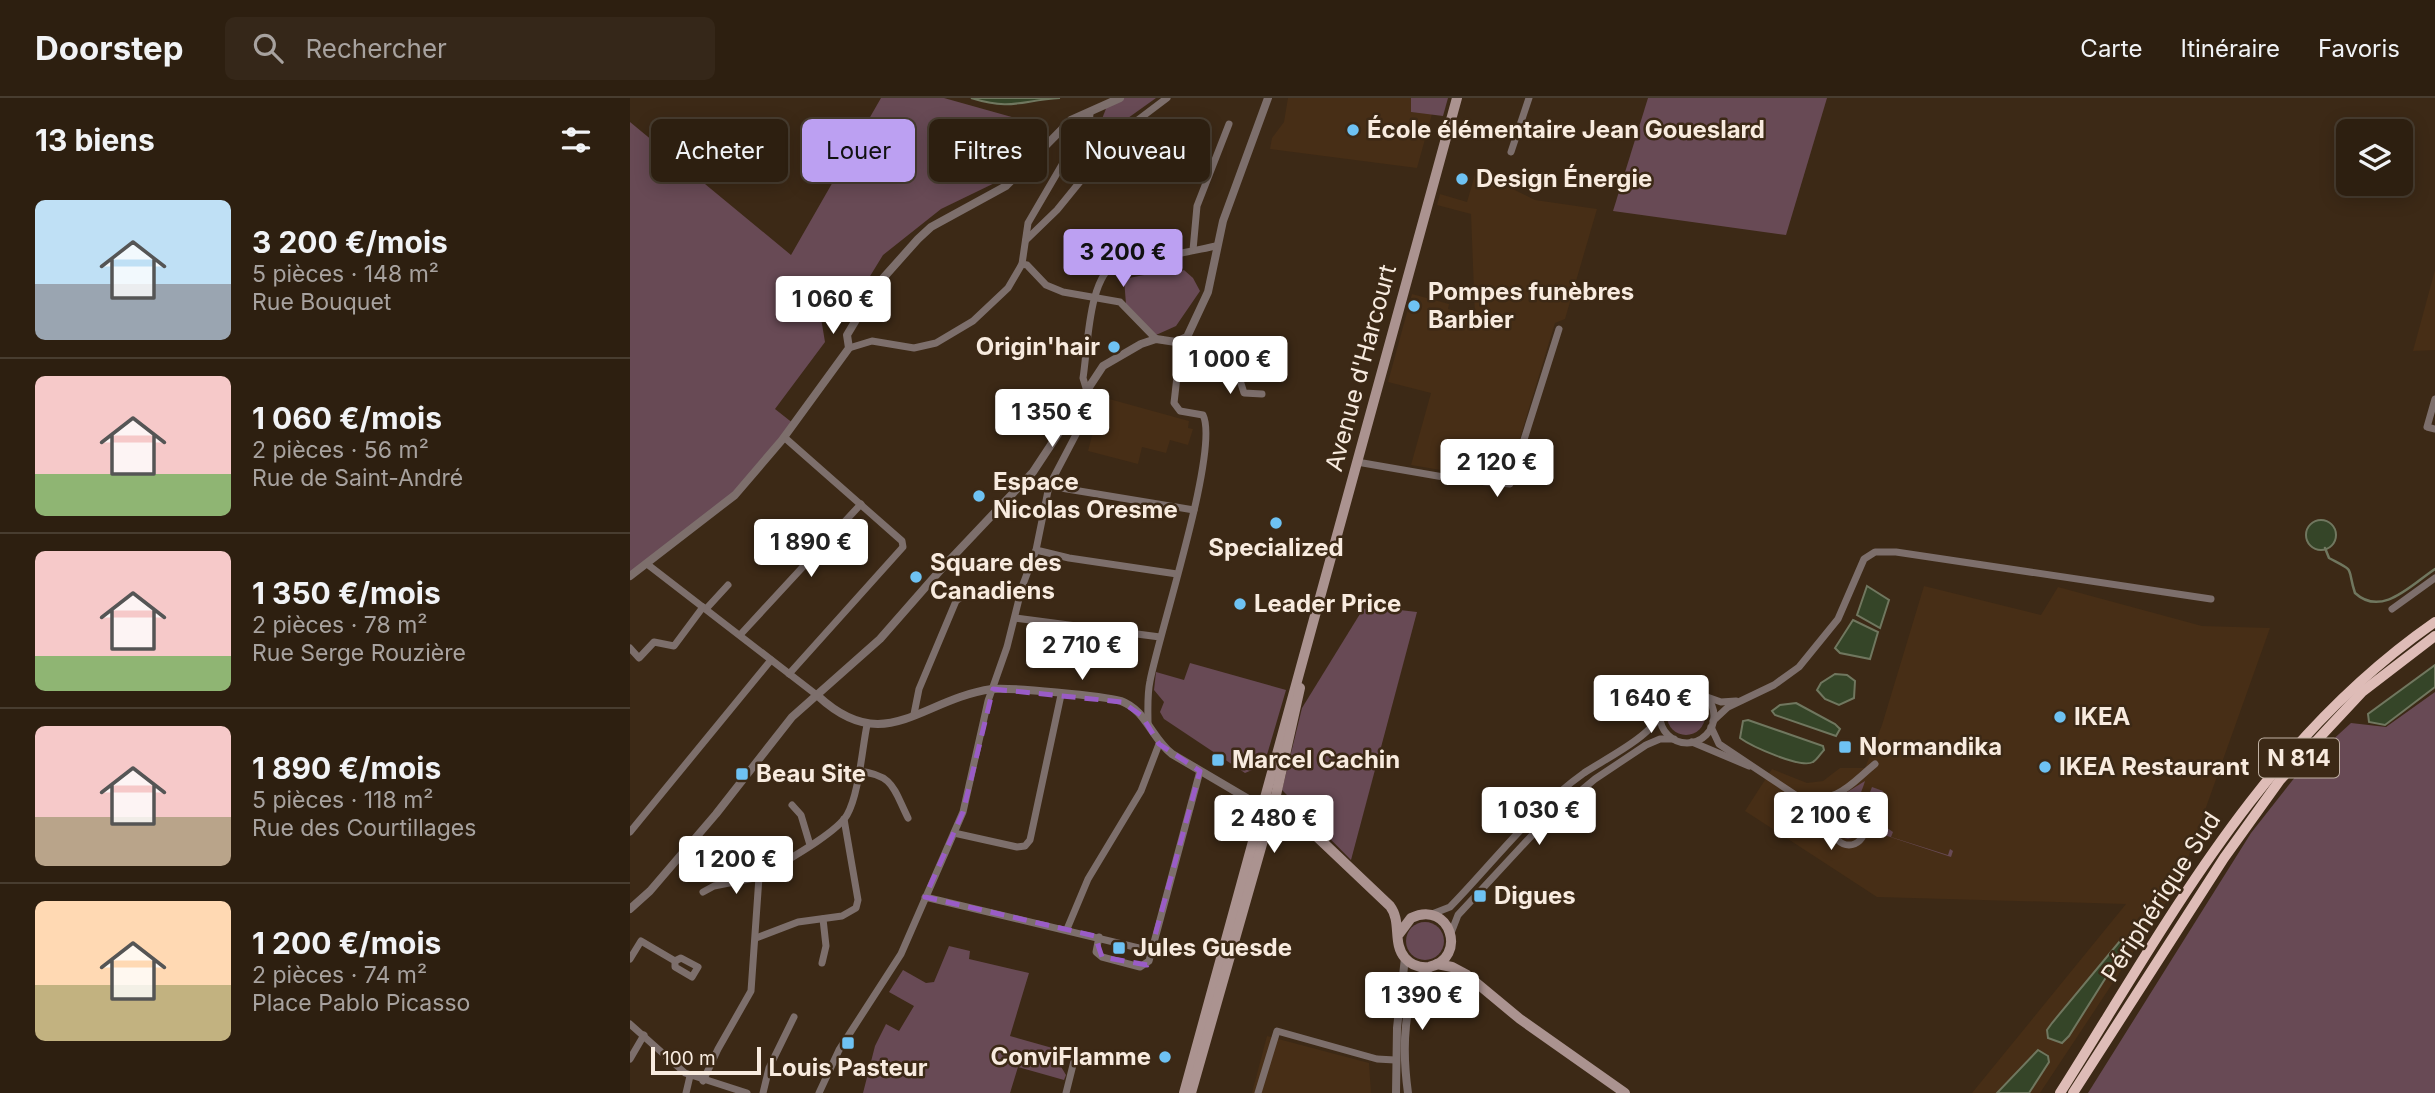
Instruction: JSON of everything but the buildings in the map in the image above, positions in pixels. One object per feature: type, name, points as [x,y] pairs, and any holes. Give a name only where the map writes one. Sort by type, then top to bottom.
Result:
[{"type":"highway","name":"Périphérique Sud","points":[[2060,1093],[2233,823],[2280,762],[2346,692],[2435,622]]},
{"type":"highway","name":"Périphérique Sud","points":[[2073,1093],[2224,858],[2280,780],[2362,692],[2435,636]]},
{"type":"highway","name":"N 814","points":[[2050,1093],[2080,1062]]},
{"type":"main road","name":"Avenue d'Harcourt","points":[[1184,1093],[1266,810],[1276,795],[1306,649],[1457,98]]},
{"type":"main road","points":[[1266,810],[1284,808],[1297,818],[1390,906],[1397,917],[1399,946],[1405,958],[1417,966],[1452,967],[1467,975],[1520,1019],[1625,1093]]},
{"type":"main road","points":[[1266,810],[1276,823],[1313,836]]},
{"type":"main road","points":[[1191,1093],[1249,891],[1266,810]]},
{"type":"main road","points":[[1390,906],[1414,916],[1431,914],[1443,921],[1451,938],[1453,955],[1467,975]]},
{"type":"main road","points":[[1399,934],[1414,916]]},
{"type":"main road","points":[[1434,965],[1448,954],[1451,938]]},
{"type":"street","points":[[849,348],[847,335],[877,285],[931,227],[1006,186],[1071,120],[1120,98]]},
{"type":"street","points":[[1025,240],[1057,210],[1118,135],[1167,98]]},
{"type":"street","points":[[1148,723],[1149,682],[1194,510],[1206,422],[1203,415],[1180,411],[1174,403],[1181,341],[1189,333],[1208,292],[1216,246],[1268,98]]},
{"type":"street","points":[[1511,152],[1529,98]]},
{"type":"street","points":[[630,576],[735,495],[784,437],[849,348],[872,341],[920,348],[945,340],[973,321],[1008,288],[1022,264],[1028,223],[1063,163],[1089,127],[1090,113]]},
{"type":"street","points":[[1193,250],[1197,206],[1228,124]]},
{"type":"street","points":[[1086,388],[1083,378],[1094,298],[1102,276],[1115,263],[1216,246]]},
{"type":"street","points":[[1022,264],[1027,265],[1046,285],[1063,292],[1120,302],[1156,339]]},
{"type":"street","points":[[1357,462],[1455,479],[1510,484],[1559,329]]},
{"type":"street","points":[[630,909],[650,891],[716,814],[792,717],[880,639],[1039,464],[1086,388],[1109,360],[1130,348],[1156,339],[1181,341]]},
{"type":"street","points":[[1179,363],[1238,374],[1244,393],[1262,394]]},
{"type":"street","points":[[2435,399],[2427,427],[2435,429]]},
{"type":"street","points":[[819,1093],[839,1050],[901,954],[963,812],[988,701],[1015,618],[1019,595],[1036,550],[1049,486],[1083,422],[1081,415],[1073,408]]},
{"type":"street","points":[[784,437],[902,541],[902,550],[789,674]]},
{"type":"street","points":[[1049,486],[1194,510]]},
{"type":"street","points":[[740,635],[861,504]]},
{"type":"street","points":[[763,525],[805,564]]},
{"type":"street","points":[[1036,550],[1069,558],[1177,574]]},
{"type":"street","points":[[1691,742],[1701,738],[1719,713],[1784,679],[1810,657],[1838,619],[1859,568],[1870,555],[1890,551],[2211,599]]},
{"type":"street","points":[[648,564],[829,706],[867,725],[886,725],[993,689],[1122,702],[1148,723],[1160,744],[1266,810]]},
{"type":"street","points":[[2392,609],[2435,578]]},
{"type":"street","points":[[630,648],[639,658],[654,642],[674,646],[704,608],[728,585]]},
{"type":"street","points":[[914,714],[919,689],[956,601],[964,595]]},
{"type":"street","points":[[1015,618],[1160,637]]},
{"type":"street","points":[[630,832],[771,660]]},
{"type":"street","points":[[1431,914],[1450,907],[1549,802],[1574,780],[1648,732],[1660,714],[1664,701],[1677,691],[1692,690],[1721,702],[1740,701]]},
{"type":"street","points":[[954,833],[1017,847],[1026,846],[1031,840],[1061,695]]},
{"type":"street","points":[[1706,697],[1712,705],[1712,724],[1717,741],[1836,822]]},
{"type":"street","points":[[1660,714],[1663,727],[1674,739]]},
{"type":"street","points":[[703,892],[713,886],[759,877],[810,845],[844,819],[851,806],[867,725]]},
{"type":"street","points":[[1451,938],[1458,915],[1556,810],[1595,779],[1646,745],[1660,739],[1691,742],[1756,769]]},
{"type":"street","points":[[1067,929],[1088,879],[1141,792],[1160,744]]},
{"type":"street","points":[[1791,793],[1807,797],[1831,795],[1853,786],[1875,764]]},
{"type":"street","points":[[858,771],[876,773],[888,779],[908,818]]},
{"type":"street","points":[[1099,937],[1096,947],[1098,954],[1140,967],[1149,961],[1200,771]]},
{"type":"street","points":[[792,805],[801,815],[810,845]]},
{"type":"street","points":[[1844,815],[1858,818],[1864,827],[1861,838],[1851,845],[1839,841],[1834,834],[1836,822],[1844,815]]},
{"type":"street","points":[[756,938],[798,922],[849,913],[857,904],[848,830],[844,819]]},
{"type":"street","points":[[704,1082],[718,1049],[749,998],[759,877]]},
{"type":"street","points":[[925,897],[1143,949],[1154,944]]},
{"type":"street","points":[[822,963],[826,946],[823,919]]},
{"type":"street","points":[[630,959],[641,941],[675,961]]},
{"type":"street","points":[[1396,1093],[1395,1059],[1405,958]]},
{"type":"street","points":[[1408,1093],[1406,1056],[1411,1002],[1417,980],[1434,965]]},
{"type":"street","points":[[763,1093],[769,1068],[794,1017]]},
{"type":"street","points":[[630,1024],[666,1059],[690,1076],[747,1093]]},
{"type":"street","points":[[1258,1093],[1277,1031],[1377,1059],[1395,1059]]},
{"type":"street","points":[[630,1059],[644,1035]]},
{"type":"street","points":[[1062,1053],[1075,1057],[1066,1093]]},
{"type":"street","points":[[686,1093],[690,1076]]},
{"type":"highlighted area","points":[[993,689],[1122,702],[1142,716],[1159,744],[1200,771],[1147,965],[1102,957],[1095,936],[925,897],[963,812]]},
{"type":"shaded area","points":[[881,98],[944,98],[1019,119],[929,119],[929,182],[997,182],[941,209],[883,255],[856,299],[838,290],[821,318],[825,342],[775,409],[794,424],[735,495],[630,576],[630,122],[651,139],[651,182],[703,182],[791,255],[833,182],[915,182],[915,119],[869,119]]},
{"type":"shaded area","points":[[971,98],[1060,98],[997,104]]},
{"type":"shaded area","points":[[1110,98],[1156,98],[1127,119],[1102,119]]},
{"type":"shaded area","name":"École élémentaire Jean Goueslard","points":[[1288,98],[1411,98],[1411,112],[1432,114],[1417,168],[1270,149],[1272,138],[1284,122]]},
{"type":"shaded area","points":[[1411,98],[1448,98],[1443,116],[1411,112]]},
{"type":"shaded area","points":[[1648,98],[1827,98],[1786,235],[1613,211]]},
{"type":"shaded area","points":[[1476,171],[1535,200],[1597,209],[1565,319],[1555,323],[1509,474],[1499,480],[1411,465],[1431,393],[1388,382],[1412,294],[1449,304],[1448,309],[1475,317],[1471,214],[1437,205],[1440,194],[1467,202]]},
{"type":"shaded area","points":[[1169,270],[1171,275],[1184,270],[1193,278],[1200,291],[1176,326],[1156,335],[1126,304],[1124,279]]},
{"type":"shaded area","points":[[2435,270],[2435,350],[2413,351]]},
{"type":"shaded area","points":[[1102,397],[1189,421],[1188,428],[1193,429],[1188,445],[1170,440],[1166,453],[1142,447],[1138,464],[1088,451]]},
{"type":"shaded area","points":[[2321,520],[2332,524],[2336,535],[2332,546],[2321,550],[2310,546],[2306,535],[2310,524]]},
{"type":"shaded area","points":[[1867,586],[1889,600],[1880,628],[1857,615]]},
{"type":"shaded area","name":"Normandika","points":[[1924,586],[2041,615],[2058,587],[2202,626],[2270,628],[2179,883],[2040,1093],[1972,1093],[2126,904],[1877,897],[1745,811],[1772,769],[1807,783],[1823,781],[1840,768],[1865,768],[1882,725]]},
{"type":"shaded area","points":[[1374,607],[1417,612],[1351,860],[1282,790],[1302,708],[1363,609]]},
{"type":"shaded area","points":[[1853,620],[1878,632],[1870,659],[1840,653],[1835,648]]},
{"type":"shaded area","points":[[1190,663],[1286,690],[1264,765],[1245,773],[1164,719],[1160,712],[1164,702],[1154,690],[1156,672],[1184,680]]},
{"type":"shaded area","points":[[2435,665],[2435,687],[2385,725],[2369,722],[2368,714]]},
{"type":"shaded area","points":[[1835,674],[1847,675],[1855,681],[1854,698],[1839,705],[1825,699],[1817,690],[1821,683]]},
{"type":"shaded area","points":[[2435,692],[2435,1093],[2088,1093],[2251,833],[2303,767],[2351,723],[2386,727]]},
{"type":"shaded area","points":[[1686,697],[1699,703],[1705,716],[1699,729],[1686,735],[1673,729],[1667,716],[1673,703]]},
{"type":"shaded area","points":[[1796,703],[1835,724],[1840,729],[1836,736],[1775,715],[1772,711],[1780,705]]},
{"type":"shaded area","points":[[1748,720],[1823,746],[1824,750],[1814,761],[1807,763],[1776,756],[1740,738],[1743,721]]},
{"type":"shaded area","points":[[1865,781],[1858,799],[1846,810],[1834,814],[1818,804],[1819,800],[1844,794]]},
{"type":"shaded area","points":[[1872,787],[1883,791],[1874,819],[1893,832],[1891,837],[1948,855],[1950,849],[1953,851],[1951,857],[1869,830],[1862,812]]},
{"type":"shaded area","points":[[1844,819],[1852,819],[1858,829],[1852,839],[1844,839],[1838,833],[1838,825]]},
{"type":"shaded area","points":[[1425,922],[1438,928],[1444,941],[1438,954],[1425,960],[1412,954],[1406,941],[1412,928]]},
{"type":"shaded area","points":[[2126,940],[2127,944],[2069,1036],[2062,1043],[2048,1038],[2047,1030],[2052,1023],[2120,941]]},
{"type":"shaded area","points":[[949,946],[970,951],[969,959],[1029,973],[1010,1036],[1056,1049],[1054,1055],[1066,1075],[1064,1080],[1018,1067],[1010,1093],[863,1093],[875,1046],[886,1024],[899,1031],[914,1006],[889,992],[903,970],[926,983],[934,982]]},
{"type":"shaded area","points":[[1267,1036],[1369,1063],[1371,1093],[1252,1093]]},
{"type":"shaded area","points":[[2038,1050],[2048,1056],[2049,1062],[2029,1093],[1997,1093]]},
{"type":"waterway","points":[[2325,548],[2329,558],[2349,571],[2355,593],[2365,600],[2376,602],[2396,596],[2435,569]]},
{"type":"place","name":"École élémentaire Jean Goueslard","points":[[1353,130]]},
{"type":"place","name":"Design Énergie","points":[[1462,179]]},
{"type":"place","name":"Pompes funèbres Barbier","points":[[1414,306]]},
{"type":"place","name":"Origin'hair","points":[[1114,347]]},
{"type":"place","name":"Espace Nicolas Oresme","points":[[979,496]]},
{"type":"place","name":"Specialized","points":[[1276,523]]},
{"type":"place","name":"Square des Canadiens","points":[[916,577]]},
{"type":"place","name":"Leader Price","points":[[1240,604]]},
{"type":"place","name":"IKEA","points":[[2060,717]]},
{"type":"place","name":"Normandika","points":[[1845,747]]},
{"type":"place","name":"Marcel Cachin","points":[[1218,760]]},
{"type":"place","name":"IKEA Restaurant","points":[[2045,767]]},
{"type":"place","name":"Beau Site","points":[[742,774]]},
{"type":"place","name":"Digues","points":[[1480,896]]},
{"type":"place","name":"Jules Guesde","points":[[1119,948]]},
{"type":"place","name":"Louis Pasteur","points":[[848,1043]]},
{"type":"place","name":"ConviFlamme","points":[[1165,1057]]}]
